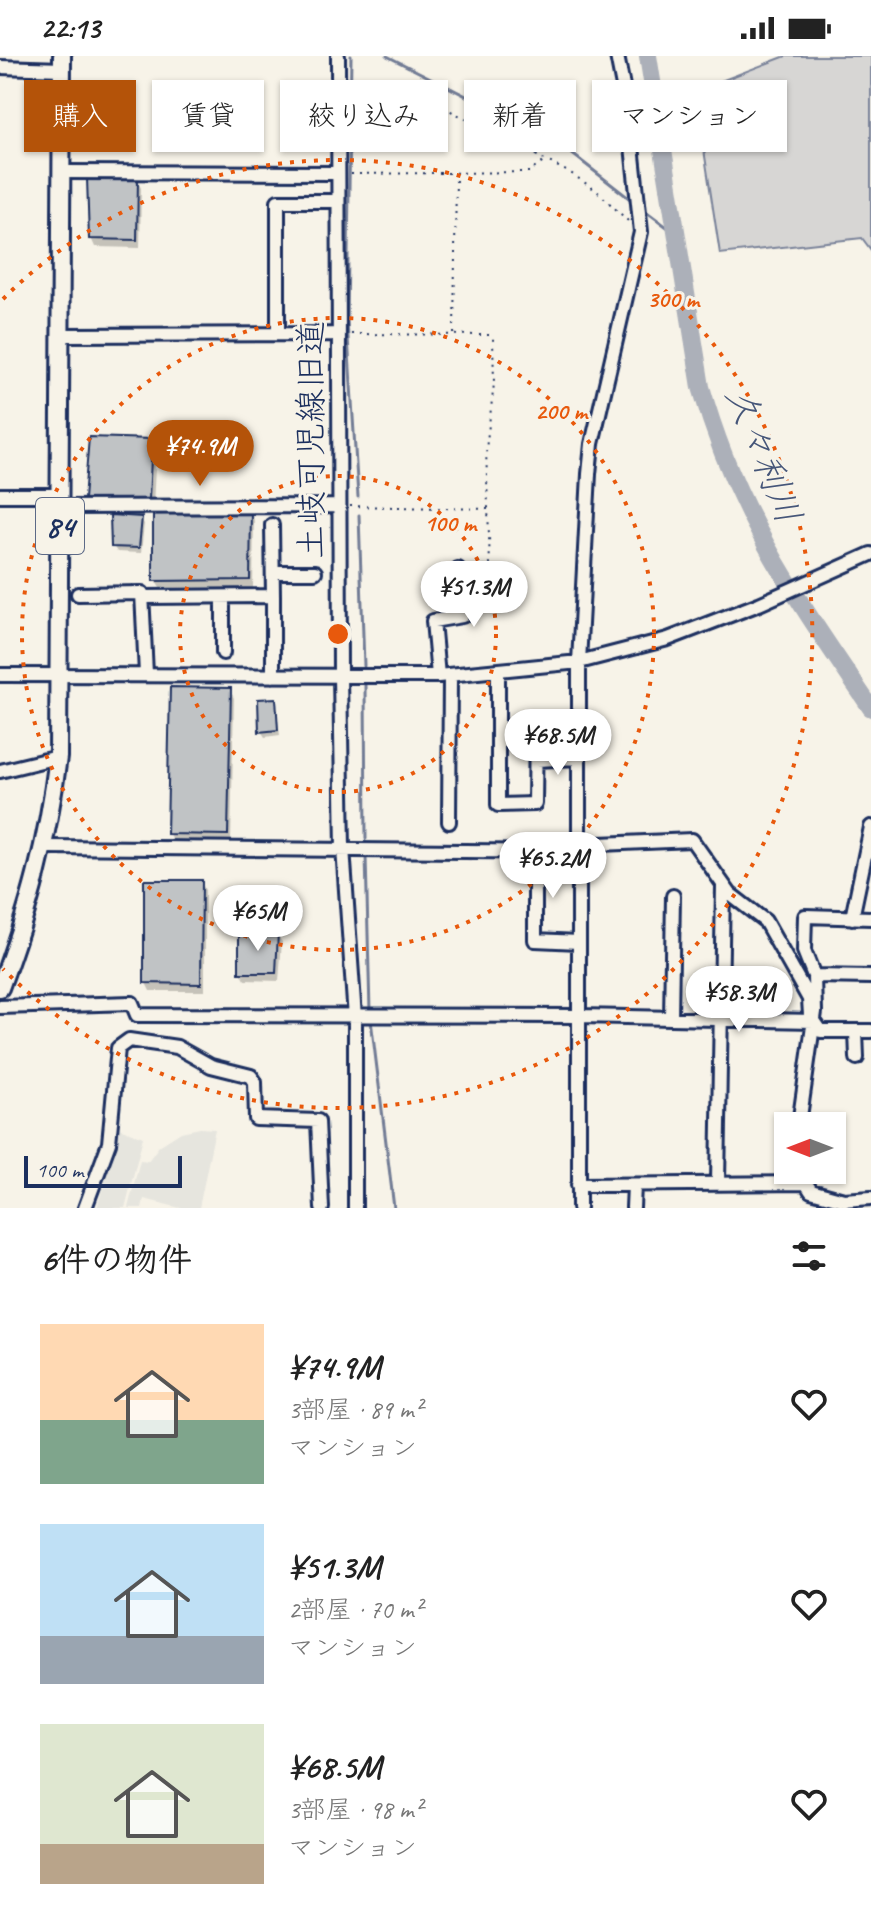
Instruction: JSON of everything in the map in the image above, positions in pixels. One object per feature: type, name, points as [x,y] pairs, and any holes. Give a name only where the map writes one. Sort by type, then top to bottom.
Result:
[{"type":"main road","name":"84","points":[[0,988],[32,899],[45,847],[58,757],[62,62]]},
{"type":"street","name":"土岐可児線旧道","points":[[338,56],[340,676],[343,848],[359,1018],[355,1208]]},
{"type":"street","points":[[579,1208],[579,662],[592,444],[640,228],[617,56]]},
{"type":"street","points":[[0,67],[62,62]]},
{"type":"street","points":[[63,172],[337,173]]},
{"type":"street","points":[[278,334],[278,201],[337,201]]},
{"type":"street","points":[[61,335],[337,334]]},
{"type":"street","points":[[0,495],[60,501],[339,506]]},
{"type":"street","points":[[272,525],[273,676]]},
{"type":"street","points":[[0,675],[444,676],[579,662],[668,639],[759,604],[871,554]]},
{"type":"street","points":[[449,822],[444,676],[433,621],[462,616],[458,569]]},
{"type":"street","points":[[273,572],[315,572]]},
{"type":"street","points":[[78,594],[142,593],[145,597],[146,674]]},
{"type":"street","points":[[145,597],[273,596]]},
{"type":"street","points":[[223,597],[223,653]]},
{"type":"street","points":[[498,672],[498,805],[535,804],[536,720]]},
{"type":"street","points":[[0,771],[58,757]]},
{"type":"street","points":[[536,760],[578,758]]},
{"type":"street","points":[[852,918],[871,827]]},
{"type":"street","points":[[45,847],[535,851],[692,840],[723,886],[765,921],[809,999],[814,1021],[821,1031],[871,1031]]},
{"type":"street","points":[[535,851],[535,940],[579,942]]},
{"type":"street","points":[[718,1183],[723,886]]},
{"type":"street","points":[[671,1018],[673,896]]},
{"type":"street","points":[[801,1112],[814,1021],[814,976],[804,951],[805,916],[871,918]]},
{"type":"street","points":[[814,976],[871,977]]},
{"type":"street","points":[[0,1007],[132,1003],[137,1015],[134,1040]]},
{"type":"street","points":[[137,1015],[359,1018],[580,1016],[814,1021]]},
{"type":"street","points":[[856,1031],[857,1058]]},
{"type":"street","points":[[85,1208],[109,1143],[118,1048],[134,1040],[177,1047],[211,1066],[251,1076],[255,1082],[256,1119],[318,1121],[322,1208]]},
{"type":"street","points":[[578,1185],[774,1179]]},
{"type":"street","points":[[808,1184],[811,1191],[844,1200],[871,1198]]},
{"type":"street","points":[[633,1208],[634,1185]]},
{"type":"path","points":[[448,109],[546,160],[597,191],[640,228]]},
{"type":"path","points":[[355,174],[529,172],[546,160]]},
{"type":"path","points":[[454,334],[456,173]]},
{"type":"path","points":[[356,334],[490,335],[493,338],[494,384],[486,449],[490,565],[458,569]]},
{"type":"path","points":[[339,506],[489,509]]},
{"type":"shaded area","points":[[786,56],[871,56],[871,250],[862,238],[720,254],[704,152],[787,152],[787,80],[724,80]]},
{"type":"shaded area","points":[[119,1128],[143,1137],[125,1208],[97,1208]]},
{"type":"shaded area","points":[[215,1129],[199,1208],[180,1208],[144,1199],[142,1208],[128,1208],[140,1160],[148,1161],[159,1146],[181,1132]]},
{"type":"building","points":[[87,178],[138,178],[137,240],[89,239]]},
{"type":"building","points":[[89,437],[152,439],[149,499],[84,499]]},
{"type":"building","points":[[251,510],[250,580],[153,581],[153,511]]},
{"type":"building","points":[[110,515],[142,517],[139,548],[111,547]]},
{"type":"building","points":[[170,687],[231,688],[228,835],[167,834]]},
{"type":"building","points":[[276,698],[278,730],[259,732],[258,699]]},
{"type":"building","points":[[144,880],[202,880],[201,984],[144,983]]},
{"type":"building","points":[[278,932],[276,973],[239,973],[239,934]]},
{"type":"waterway","points":[[351,56],[347,321],[358,497]]},
{"type":"waterway","points":[[387,56],[557,142],[634,202]]},
{"type":"waterway","name":"久々利川","points":[[648,56],[701,387],[716,433],[732,476],[772,555],[871,708]]},
{"type":"waterway","points":[[643,209],[675,233]]},
{"type":"waterway","points":[[359,515],[364,666]]},
{"type":"waterway","points":[[365,685],[366,839]]},
{"type":"waterway","points":[[366,856],[370,1012]]},
{"type":"waterway","points":[[371,1020],[394,1208]]}]
